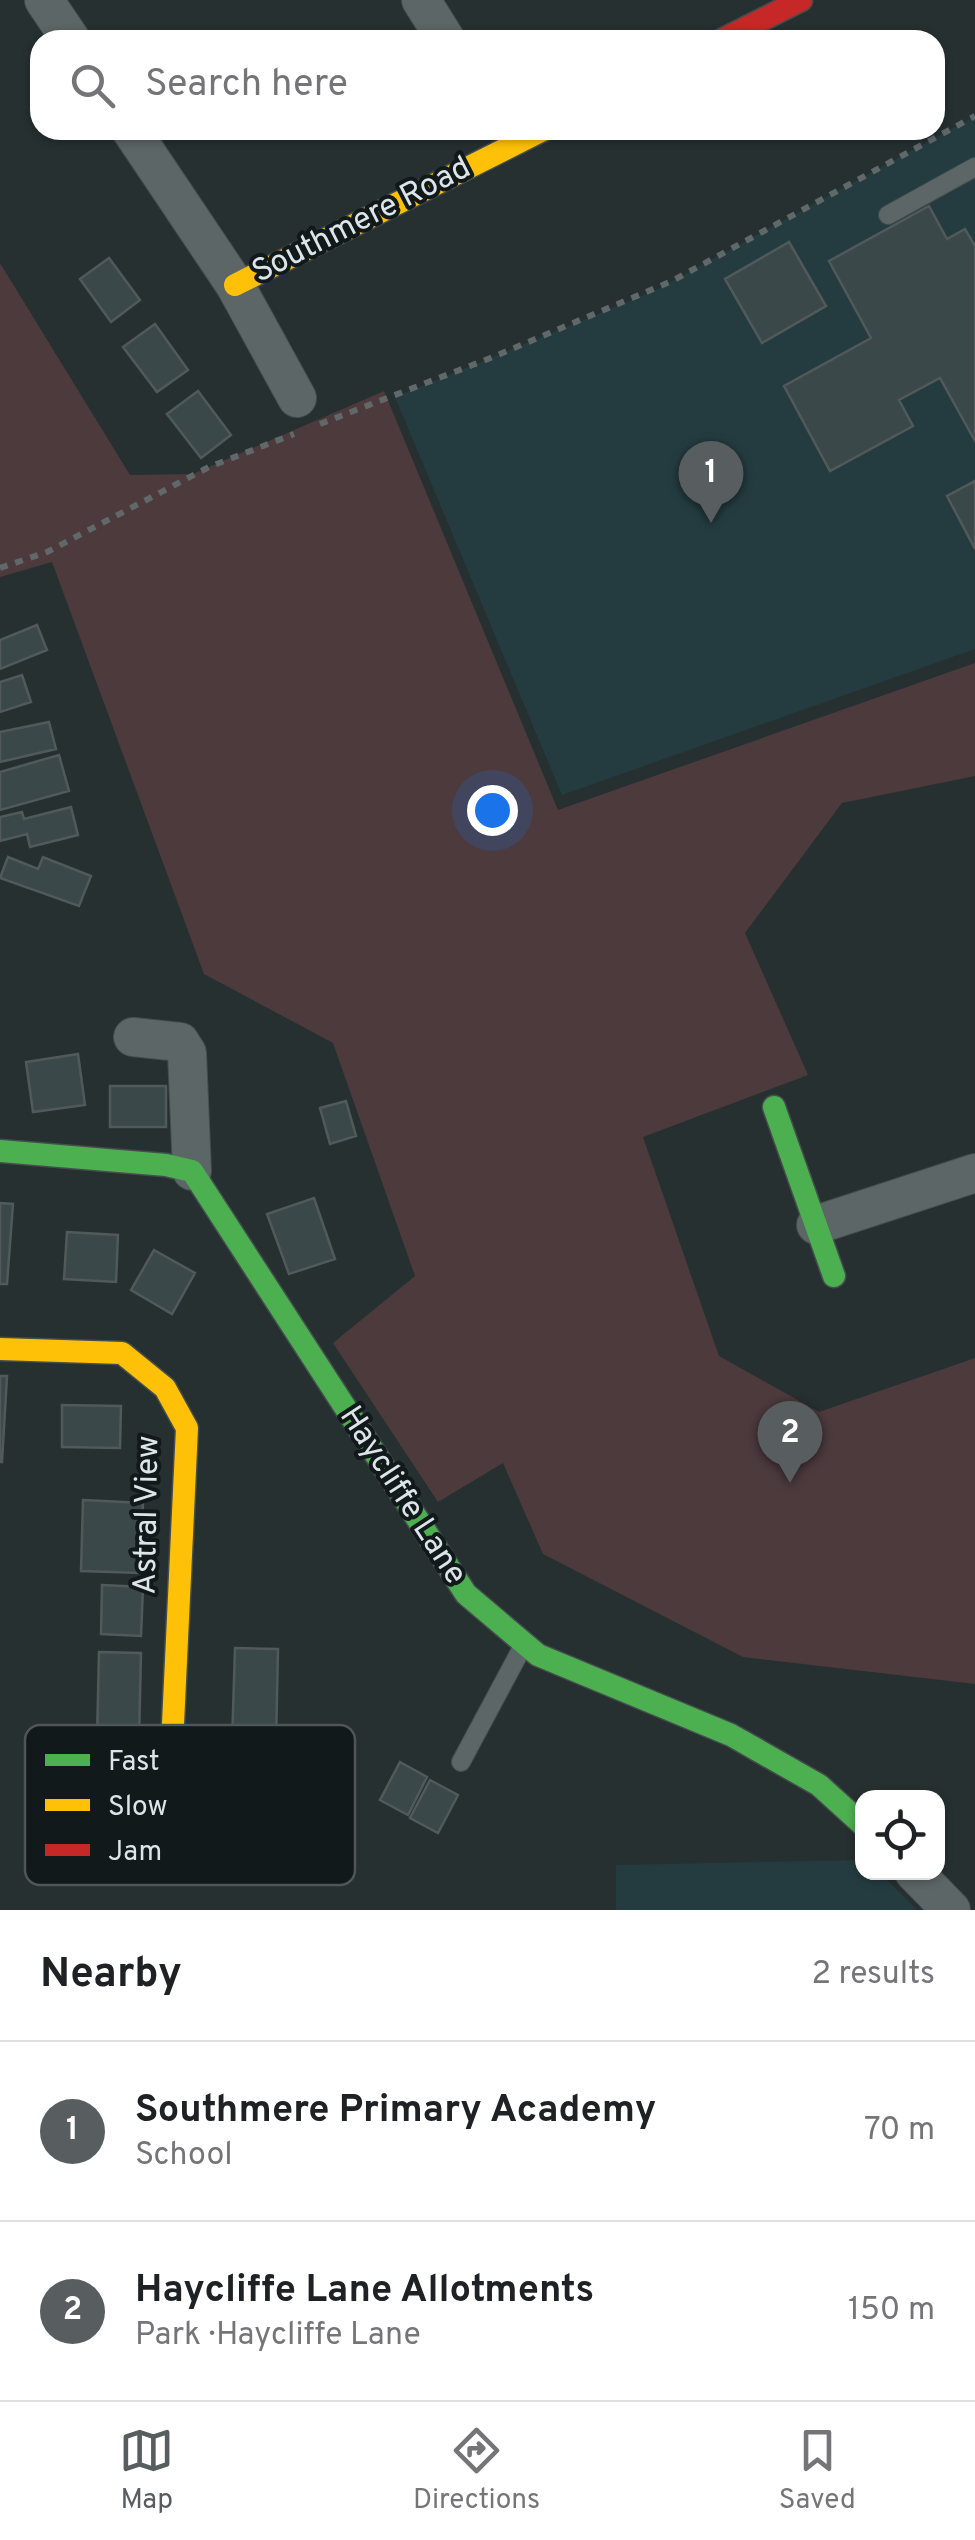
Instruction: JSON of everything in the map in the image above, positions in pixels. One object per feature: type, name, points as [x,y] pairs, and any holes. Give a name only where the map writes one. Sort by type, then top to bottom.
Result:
[{"type":"street","points":[[44,0],[64,30]]},
{"type":"street","points":[[422,0],[440,30]]},
{"type":"street","points":[[742,30],[802,0]]},
{"type":"street","name":"Southmere Road","points":[[139,140],[235,285],[303,419]]},
{"type":"street","name":"Southmere Road","points":[[235,285],[510,140]]},
{"type":"street","points":[[0,1151],[166,1165],[192,1172],[186,1054],[180,1042],[133,1038]]},
{"type":"street","points":[[774,1106],[834,1276]]},
{"type":"street","name":"Haycliffe Lane","points":[[192,1172],[466,1594],[538,1655],[731,1735],[819,1786],[855,1818]]},
{"type":"street","points":[[816,1225],[975,1173]]},
{"type":"street","name":"Astral View","points":[[0,1349],[122,1352],[165,1388],[188,1428],[173,1725]]},
{"type":"street","points":[[922,1880],[951,1910]]},
{"type":"lane","points":[[888,215],[975,167]]},
{"type":"lane","points":[[462,1762],[524,1643]]},
{"type":"path","points":[[945,132],[975,116]]},
{"type":"path","points":[[0,568],[47,552],[303,419],[493,357],[672,281],[931,140]]},
{"type":"shaded area","points":[[975,116],[975,649],[562,795],[395,397],[654,291],[931,140],[945,140],[945,132]]},
{"type":"shaded area","points":[[0,263],[130,475],[193,474],[384,391],[558,810],[975,663],[975,776],[842,803],[745,933],[808,1075],[643,1137],[719,1356],[819,1412],[975,1358],[975,1684],[743,1657],[543,1554],[503,1463],[438,1502],[333,1343],[415,1276],[333,1043],[204,974],[52,562],[0,577]]},
{"type":"shaded area","points":[[855,1860],[855,1880],[887,1880],[917,1910],[616,1910],[616,1865]]},
{"type":"building","points":[[929,206],[947,239],[965,229],[975,246],[975,441],[940,378],[899,400],[913,426],[830,471],[784,386],[871,338],[829,261]]},
{"type":"building","points":[[789,242],[826,306],[762,343],[725,279]]},
{"type":"building","points":[[109,258],[140,300],[111,322],[80,279]]},
{"type":"building","points":[[155,324],[188,370],[157,392],[123,347]]},
{"type":"building","points":[[198,391],[231,435],[201,458],[167,414]]},
{"type":"building","points":[[975,481],[975,549],[947,496]]},
{"type":"building","points":[[37,625],[47,650],[0,669],[0,640]]},
{"type":"building","points":[[22,675],[31,702],[0,712],[0,682]]},
{"type":"building","points":[[49,722],[56,749],[0,762],[0,732]]},
{"type":"building","points":[[59,755],[69,791],[0,810],[0,772]]},
{"type":"building","points":[[71,807],[78,835],[30,847],[27,834],[0,841],[0,817],[22,812],[24,819]]},
{"type":"building","points":[[8,857],[38,869],[43,857],[91,876],[79,906],[0,878]]},
{"type":"building","points":[[78,1054],[85,1105],[33,1112],[26,1062]]},
{"type":"building","points":[[110,1086],[166,1086],[166,1127],[110,1127]]},
{"type":"building","points":[[346,1101],[356,1136],[330,1144],[320,1108]]},
{"type":"building","points":[[314,1198],[335,1259],[289,1274],[267,1214]]},
{"type":"building","points":[[0,1203],[13,1204],[7,1284],[0,1284]]},
{"type":"building","points":[[67,1232],[118,1235],[116,1282],[64,1279]]},
{"type":"building","points":[[154,1250],[195,1273],[172,1314],[131,1290]]},
{"type":"building","points":[[0,1376],[7,1376],[2,1462],[0,1462]]},
{"type":"building","points":[[62,1405],[121,1406],[120,1448],[62,1447]]},
{"type":"building","points":[[83,1500],[143,1503],[140,1573],[81,1571]]},
{"type":"building","points":[[102,1585],[143,1587],[141,1636],[101,1634]]},
{"type":"building","points":[[235,1648],[278,1649],[276,1725],[233,1725]]},
{"type":"building","points":[[99,1652],[141,1653],[139,1725],[97,1725]]},
{"type":"building","points":[[400,1762],[427,1777],[408,1815],[380,1800]]},
{"type":"building","points":[[430,1780],[458,1795],[438,1833],[410,1818]]},
{"type":"traffic: fast","points":[[774,1107],[834,1276]]},
{"type":"traffic: fast","points":[[0,1151],[166,1165],[192,1171],[466,1594],[538,1655],[731,1735],[819,1785],[855,1818]]},
{"type":"traffic: slow","points":[[235,285],[523,140]]},
{"type":"traffic: slow","points":[[0,1349],[122,1353],[165,1388],[187,1428],[173,1725]]},
{"type":"traffic: jam","points":[[742,30],[801,0]]},
{"type":"place","name":"Southmere Primary Academy","points":[[711,523]]},
{"type":"place","name":"Haycliffe Lane Allotments","points":[[790,1483]]}]
